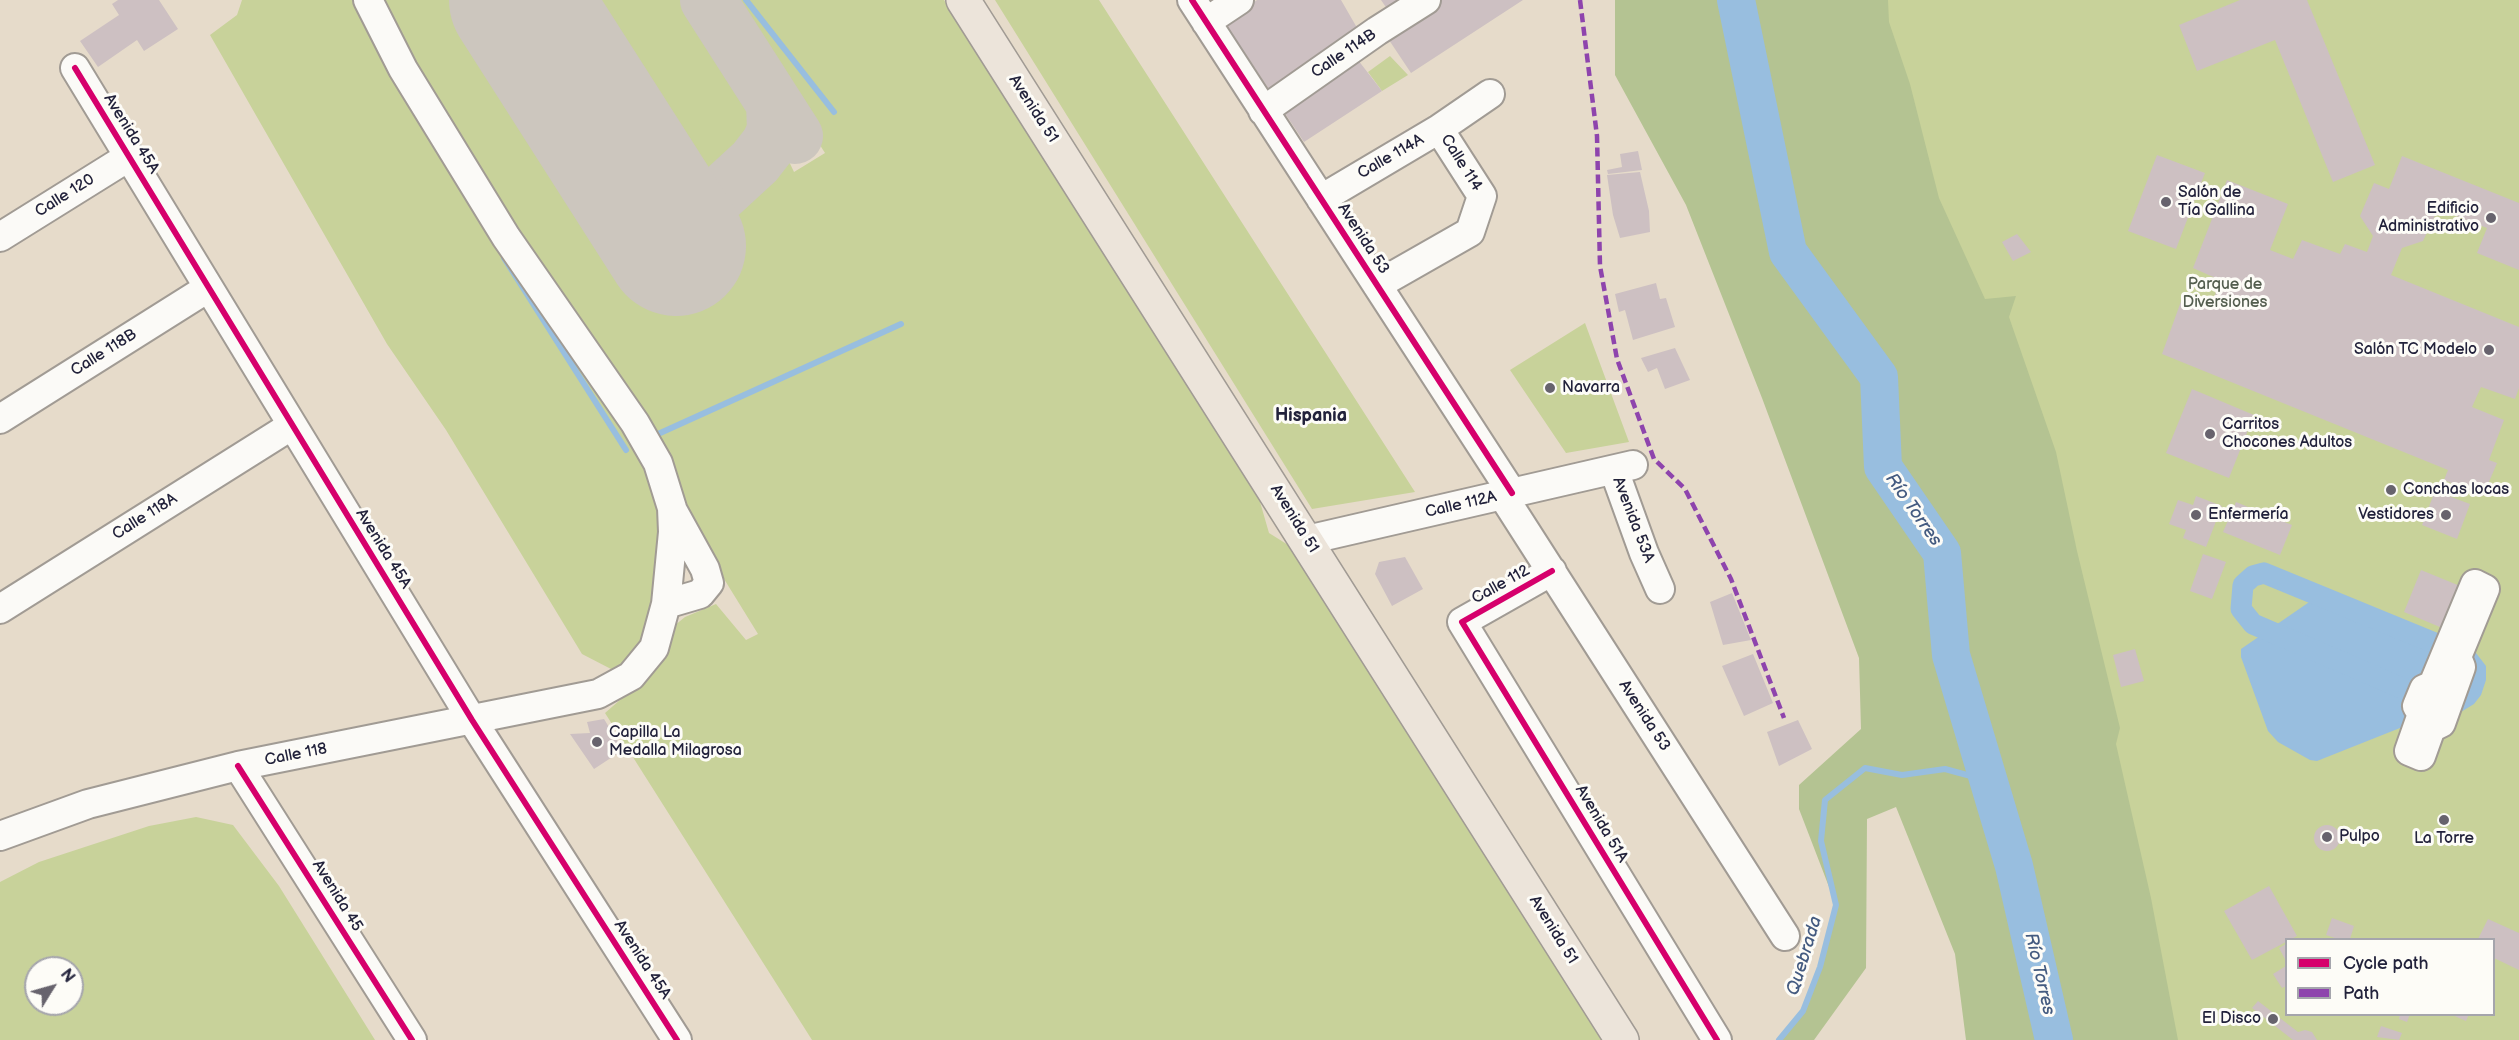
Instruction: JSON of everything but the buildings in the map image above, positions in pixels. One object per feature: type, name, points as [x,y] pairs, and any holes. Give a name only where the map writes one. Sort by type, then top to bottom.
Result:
[{"type":"main road","name":"Avenida 51","points":[[963,0],[1622,1040]]},
{"type":"street","points":[[368,0],[403,69],[506,237],[635,423],[658,463],[672,508],[705,569],[709,583],[700,594],[666,604]]},
{"type":"street","points":[[1199,11],[1239,0]]},
{"type":"street","name":"Calle 114B","points":[[1263,111],[1377,31],[1426,0]]},
{"type":"street","name":"Avenida 53","points":[[1199,11],[1377,285],[1552,572],[1785,936]]},
{"type":"street","name":"Avenida 45A","points":[[75,68],[472,720],[677,1040]]},
{"type":"street","name":"Calle 114A","points":[[1321,199],[1439,129],[1490,94]]},
{"type":"street","name":"Calle 114","points":[[1377,285],[1470,232],[1482,196],[1439,129]]},
{"type":"street","name":"Calle 120","points":[[0,237],[130,156]]},
{"type":"street","name":"Calle 118B","points":[[0,419],[208,288]]},
{"type":"street","name":"Calle 118A","points":[[0,609],[291,426]]},
{"type":"street","name":"Calle 112A","points":[[1307,540],[1623,468]]},
{"type":"street","name":"Avenida 53A","points":[[1623,468],[1644,553],[1660,589]]},
{"type":"street","name":"Calle 118","points":[[0,836],[88,804],[238,766],[598,694],[619,685],[643,664],[654,648],[663,624],[670,579],[672,508]]},
{"type":"street","name":"Calle 112","points":[[1462,622],[1552,572]]},
{"type":"street","points":[[2475,584],[2485,589],[2457,657],[2461,667],[2441,723],[2432,728],[2421,756],[2409,751],[2422,714],[2417,706],[2424,689],[2433,685],[2475,584]]},
{"type":"street","name":"Avenida 51A","points":[[1462,622],[1717,1040]]},
{"type":"street","name":"Avenida 45","points":[[238,766],[412,1040]]},
{"type":"green space","points":[[242,0],[363,0],[642,443],[665,509],[657,626],[628,668],[611,669],[582,654],[446,430],[387,344],[210,35],[237,15]]},
{"type":"green space","points":[[374,0],[463,0],[641,280],[701,241],[784,151],[794,172],[825,153],[728,0],[944,0],[1245,467],[1258,495],[1269,533],[1293,548],[1612,1040],[812,1040],[605,713],[628,693],[669,630],[685,617],[716,604],[746,640],[758,634],[511,234]]},
{"type":"green space","points":[[568,0],[686,0],[749,99],[751,122],[747,143],[700,190],[690,191]]},
{"type":"green space","points":[[995,0],[1099,0],[1415,492],[1312,509]]},
{"type":"green space","points":[[1615,0],[1888,0],[1889,22],[1910,84],[1939,198],[1985,299],[2016,296],[2009,317],[2056,452],[2077,551],[2120,728],[2116,744],[2151,898],[2178,1040],[1966,1040],[1955,954],[1896,807],[1867,819],[1866,968],[1814,1040],[1779,1040],[1803,1010],[1820,967],[1836,905],[1799,809],[1799,785],[1861,729],[1859,658],[1762,398],[1686,205],[1615,75]]},
{"type":"green space","name":"Parque de Diversiones","points":[[1847,0],[2519,0],[2519,1040],[2117,1040]]},
{"type":"green space","points":[[1390,56],[1408,75],[1382,91],[1368,72]]},
{"type":"green space","points":[[1585,323],[1629,442],[1566,453],[1510,370]]},
{"type":"green space","points":[[196,817],[233,825],[279,886],[375,1040],[0,1040],[0,882],[39,862],[149,826]]},
{"type":"water","points":[[2328,593],[2476,653],[2486,666],[2486,680],[2481,695],[2474,704],[2451,718],[2414,732],[2400,728],[2317,761],[2310,760],[2278,742],[2268,731],[2241,657],[2241,649],[2318,596]]},
{"type":"waterway","points":[[746,0],[834,112]]},
{"type":"waterway","name":"Río Torres","points":[[1736,0],[1788,252],[1879,377],[1883,467],[1942,553],[1951,655],[2014,866],[2054,1040]]},
{"type":"waterway","points":[[504,258],[626,450]]},
{"type":"waterway","points":[[658,434],[901,324]]},
{"type":"waterway","points":[[2264,573],[2454,651],[2462,659],[2465,669],[2465,681],[2460,691],[2441,700],[2430,700],[2253,624],[2241,609],[2243,585],[2253,576],[2264,573]]},
{"type":"waterway","name":"Quebrada","points":[[1779,1040],[1803,1011],[1820,967],[1836,905],[1821,841],[1825,800],[1865,768],[1902,775],[1945,769],[1989,781]]},
{"type":"taxiway","points":[[708,0],[795,136]]},
{"type":"taxiway","points":[[638,187],[665,205],[683,210],[701,207],[717,197],[755,162],[769,144],[775,130],[774,104]]},
{"type":"runway","points":[[519,0],[676,246]]},
{"type":"marked path","points":[[1580,0],[1597,136],[1600,266],[1617,359],[1654,459],[1685,489],[1731,579],[1784,718]]},
{"type":"cycle path","points":[[1192,0],[1512,493]]},
{"type":"cycle path","points":[[75,68],[472,720],[677,1040]]},
{"type":"cycle path","points":[[1552,571],[1462,622],[1717,1040]]},
{"type":"cycle path","points":[[238,766],[412,1040]]},
{"type":"place","name":"Salón de Tía Gallina","points":[[2166,202]]},
{"type":"place","name":"Edificio Administrativo","points":[[2491,218]]},
{"type":"place","name":"Salón TC Modelo","points":[[2489,350]]},
{"type":"place","name":"Navarra","points":[[1550,388]]},
{"type":"place","name":"Carritos Chocones Adultos","points":[[2210,434]]},
{"type":"place","name":"Conchas locas","points":[[2391,490]]},
{"type":"place","name":"Enfermería","points":[[2196,515]]},
{"type":"place","name":"Vestidores","points":[[2446,515]]},
{"type":"place","name":"Capilla La Medalla Milagrosa","points":[[597,742]]},
{"type":"place","name":"La Torre","points":[[2444,820]]},
{"type":"place","name":"Pulpo","points":[[2327,837]]},
{"type":"place","name":"El Disco","points":[[2273,1019]]},
{"type":"district","name":"Hispania","points":[[1311,416]]}]
